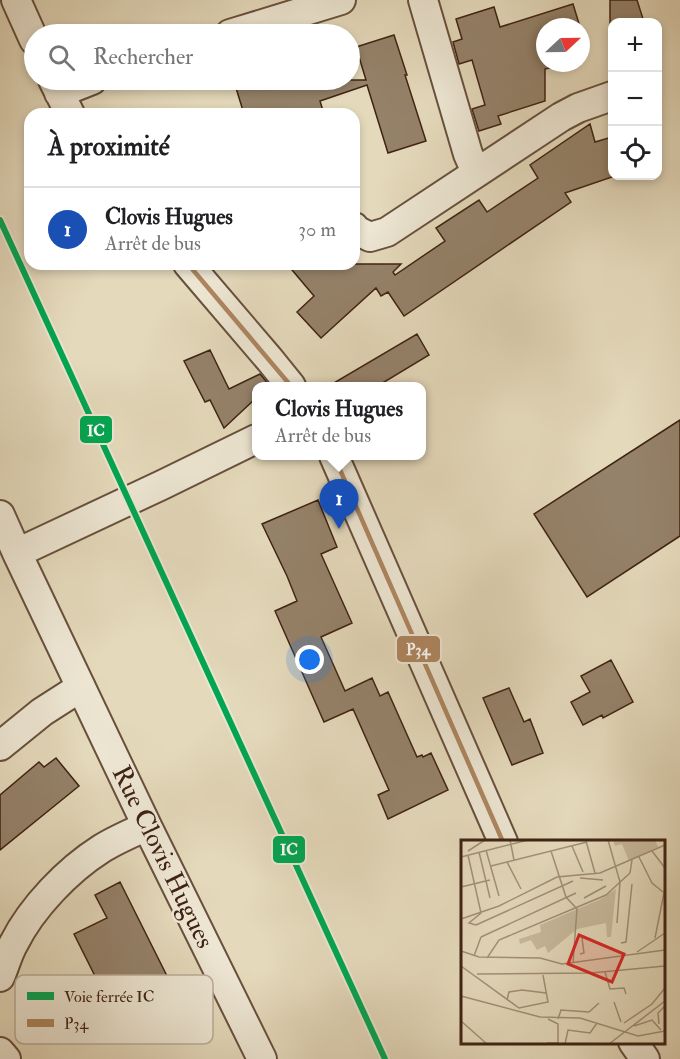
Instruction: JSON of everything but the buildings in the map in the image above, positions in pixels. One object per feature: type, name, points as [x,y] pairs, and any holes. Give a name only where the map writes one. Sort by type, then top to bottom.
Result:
[{"type":"street","points":[[16,0],[27,24]]},
{"type":"street","points":[[263,24],[341,0]]},
{"type":"street","points":[[423,0],[468,154],[476,172]]},
{"type":"street","points":[[360,232],[370,237],[387,232],[561,117],[608,97]]},
{"type":"street","points":[[193,270],[287,382]]},
{"type":"street","points":[[17,553],[252,441]]},
{"type":"street","points":[[336,460],[502,840]]},
{"type":"street","name":"Rue Clovis Hugues","points":[[0,515],[147,826],[262,1059]]},
{"type":"street","points":[[0,746],[42,712],[81,687]]},
{"type":"street","points":[[0,977],[14,942],[30,916],[51,892],[76,867],[102,848],[147,826]]},
{"type":"street","points":[[634,1044],[645,1059]]},
{"type":"street","points":[[0,1052],[6,1059]]},
{"type":"rail line","name":"IC","points":[[0,220],[385,1059]]},
{"type":"transit line","name":"P34","points":[[193,270],[288,382]]},
{"type":"transit line","name":"P34","points":[[336,460],[502,840]]},
{"type":"place","name":"Clovis Hugues","points":[[339,529]]}]
